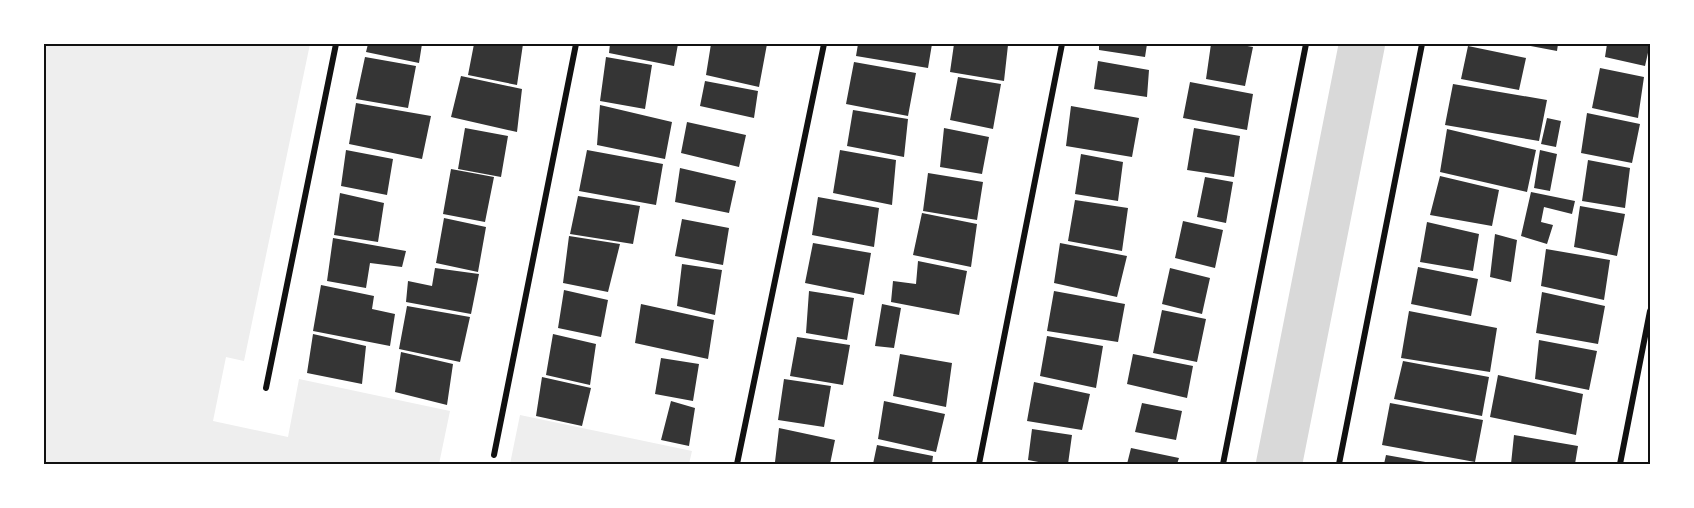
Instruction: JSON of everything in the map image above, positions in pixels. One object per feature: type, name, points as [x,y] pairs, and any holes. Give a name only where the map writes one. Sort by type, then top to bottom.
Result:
[{"type":"street","points":[[266,388],[336,44]]},
{"type":"street","points":[[494,455],[576,44]]},
{"type":"street","points":[[737,465],[824,44]]},
{"type":"street","points":[[979,465],[1062,44]]},
{"type":"street","points":[[1223,465],[1306,44]]},
{"type":"street","points":[[1339,465],[1422,44]]},
{"type":"street","points":[[1620,465],[1650,311]]},
{"type":"shaded area","points":[[44,44],[310,44],[244,361],[226,357],[213,421],[288,437],[299,379],[450,411],[439,464],[44,463]]},
{"type":"shaded area","points":[[520,415],[692,451],[689,464],[510,464]]},
{"type":"building","points":[[368,44],[422,44],[419,63],[366,52]]},
{"type":"building","points":[[474,44],[523,44],[517,85],[468,75]]},
{"type":"building","points":[[610,44],[678,44],[674,66],[609,53]]},
{"type":"building","points":[[711,44],[767,44],[759,87],[706,75]]},
{"type":"building","points":[[858,44],[932,44],[928,68],[856,56]]},
{"type":"building","points":[[954,44],[1008,45],[1004,81],[950,72]]},
{"type":"building","points":[[1099,44],[1147,44],[1145,57],[1099,50]]},
{"type":"building","points":[[1211,44],[1253,47],[1245,86],[1206,79]]},
{"type":"building","points":[[1520,44],[1558,44],[1557,51]]},
{"type":"building","points":[[1607,44],[1650,44],[1645,66],[1605,57]]},
{"type":"building","points":[[1468,46],[1526,58],[1519,90],[1461,79]]},
{"type":"building","points":[[365,57],[416,66],[408,108],[356,99]]},
{"type":"building","points":[[606,57],[652,65],[645,109],[600,101]]},
{"type":"building","points":[[1098,61],[1149,70],[1147,97],[1094,89]]},
{"type":"building","points":[[854,62],[916,73],[908,116],[846,104]]},
{"type":"building","points":[[1600,68],[1644,77],[1638,118],[1592,108]]},
{"type":"building","points":[[461,76],[522,89],[517,132],[451,117]]},
{"type":"building","points":[[958,77],[1001,84],[993,129],[950,120]]},
{"type":"building","points":[[705,81],[758,91],[754,118],[700,106]]},
{"type":"building","points":[[1190,82],[1253,94],[1247,130],[1183,118]]},
{"type":"building","points":[[1453,84],[1547,100],[1539,141],[1445,125]]},
{"type":"building","points":[[356,103],[431,116],[422,159],[349,144]]},
{"type":"building","points":[[600,105],[672,122],[665,159],[597,145]]},
{"type":"building","points":[[1071,106],[1139,118],[1132,157],[1066,146]]},
{"type":"building","points":[[853,110],[908,119],[904,157],[847,146]]},
{"type":"building","points":[[1587,113],[1640,124],[1632,163],[1581,153]]},
{"type":"building","points":[[1547,118],[1561,121],[1556,147],[1541,144]]},
{"type":"building","points":[[687,122],[746,135],[739,167],[681,153]]},
{"type":"building","points":[[465,128],[508,136],[501,177],[458,169]]},
{"type":"building","points":[[944,128],[989,137],[982,174],[940,167]]},
{"type":"building","points":[[1194,128],[1240,136],[1234,177],[1187,170]]},
{"type":"building","points":[[1447,129],[1536,150],[1527,192],[1440,172]]},
{"type":"building","points":[[346,150],[393,159],[387,195],[341,186]]},
{"type":"building","points":[[587,150],[663,164],[656,205],[579,191]]},
{"type":"building","points":[[840,150],[896,160],[892,205],[833,193]]},
{"type":"building","points":[[1540,150],[1557,154],[1550,191],[1534,188]]},
{"type":"building","points":[[1081,154],[1123,162],[1118,201],[1075,194]]},
{"type":"building","points":[[1588,160],[1630,168],[1625,208],[1582,201]]},
{"type":"building","points":[[680,168],[736,181],[729,213],[675,202]]},
{"type":"building","points":[[451,169],[494,177],[485,222],[443,214]]},
{"type":"building","points":[[928,173],[983,182],[977,220],[923,211]]},
{"type":"building","points":[[1440,176],[1499,190],[1492,226],[1430,215]]},
{"type":"building","points":[[1205,177],[1233,182],[1226,223],[1197,217]]},
{"type":"building","points":[[1531,192],[1575,201],[1572,214],[1544,207],[1541,222],[1553,225],[1547,244],[1521,236]]},
{"type":"building","points":[[340,193],[384,203],[378,242],[334,235]]},
{"type":"building","points":[[578,196],[640,206],[633,244],[570,234]]},
{"type":"building","points":[[818,197],[879,208],[874,247],[812,235]]},
{"type":"building","points":[[1075,200],[1128,208],[1122,251],[1068,241]]},
{"type":"building","points":[[1580,206],[1625,214],[1617,256],[1574,247]]},
{"type":"building","points":[[922,213],[977,224],[971,267],[913,255]]},
{"type":"building","points":[[444,218],[486,227],[478,272],[436,263]]},
{"type":"building","points":[[682,219],[729,228],[723,265],[675,256]]},
{"type":"building","points":[[1183,221],[1223,230],[1215,268],[1175,258]]},
{"type":"building","points":[[1427,222],[1479,234],[1473,271],[1420,262]]},
{"type":"building","points":[[1495,234],[1517,240],[1511,282],[1490,277]]},
{"type":"building","points":[[569,236],[620,244],[608,292],[563,283]]},
{"type":"building","points":[[333,238],[406,251],[402,267],[370,263],[366,288],[327,281]]},
{"type":"building","points":[[813,243],[871,253],[864,295],[805,283]]},
{"type":"building","points":[[1060,243],[1127,256],[1117,297],[1054,283]]},
{"type":"building","points":[[1546,249],[1610,260],[1604,300],[1541,286]]},
{"type":"building","points":[[918,261],[967,271],[959,315],[891,302],[893,281],[916,284]]},
{"type":"building","points":[[682,264],[722,270],[715,315],[677,306]]},
{"type":"building","points":[[1418,267],[1478,279],[1471,316],[1411,304]]},
{"type":"building","points":[[435,268],[479,274],[471,314],[406,302],[408,281],[432,286]]},
{"type":"building","points":[[1170,268],[1210,278],[1202,314],[1162,304]]},
{"type":"building","points":[[321,285],[374,296],[372,309],[395,314],[390,346],[313,331]]},
{"type":"building","points":[[564,290],[608,300],[601,337],[558,328]]},
{"type":"building","points":[[809,291],[854,298],[847,340],[806,333]]},
{"type":"building","points":[[1054,291],[1125,304],[1118,342],[1047,331]]},
{"type":"building","points":[[1542,292],[1605,306],[1598,344],[1536,333]]},
{"type":"building","points":[[641,304],[714,320],[708,359],[635,343]]},
{"type":"building","points":[[882,304],[901,308],[894,348],[875,346]]},
{"type":"building","points":[[407,306],[470,317],[460,362],[399,349]]},
{"type":"building","points":[[1162,310],[1206,319],[1197,362],[1153,353]]},
{"type":"building","points":[[1409,311],[1497,328],[1490,372],[1401,358]]},
{"type":"building","points":[[313,334],[366,346],[362,384],[307,373]]},
{"type":"building","points":[[553,334],[596,344],[590,385],[546,375]]},
{"type":"building","points":[[1047,336],[1103,346],[1096,388],[1040,376]]},
{"type":"building","points":[[797,337],[850,345],[843,385],[790,376]]},
{"type":"building","points":[[1539,340],[1597,351],[1589,390],[1535,379]]},
{"type":"building","points":[[401,352],[453,364],[447,405],[395,392]]},
{"type":"building","points":[[900,354],[952,363],[946,407],[893,396]]},
{"type":"building","points":[[1133,354],[1193,366],[1187,398],[1127,384]]},
{"type":"building","points":[[661,358],[699,364],[693,401],[655,394]]},
{"type":"building","points":[[1403,361],[1489,377],[1482,416],[1394,399]]},
{"type":"building","points":[[1498,375],[1583,394],[1576,435],[1490,417]]},
{"type":"building","points":[[542,377],[591,388],[582,426],[536,416]]},
{"type":"building","points":[[784,379],[831,386],[824,427],[778,420]]},
{"type":"building","points":[[1034,382],[1090,394],[1082,430],[1027,421]]},
{"type":"building","points":[[671,401],[695,408],[689,446],[661,440]]},
{"type":"building","points":[[884,401],[945,414],[936,452],[878,439]]},
{"type":"building","points":[[1142,403],[1182,411],[1176,440],[1135,432]]},
{"type":"building","points":[[1390,403],[1483,420],[1475,462],[1382,445]]},
{"type":"building","points":[[779,428],[835,440],[830,464],[775,462]]},
{"type":"building","points":[[1032,429],[1072,435],[1068,464],[1049,464],[1028,460]]},
{"type":"building","points":[[1514,435],[1578,446],[1575,464],[1511,464]]},
{"type":"building","points":[[877,445],[933,456],[932,464],[873,464]]},
{"type":"building","points":[[1131,448],[1179,458],[1177,464],[1127,464]]},
{"type":"building","points":[[1386,455],[1431,463],[1431,464],[1384,464]]},
{"type":"waterway","points":[[1279,464],[1362,44]]}]
